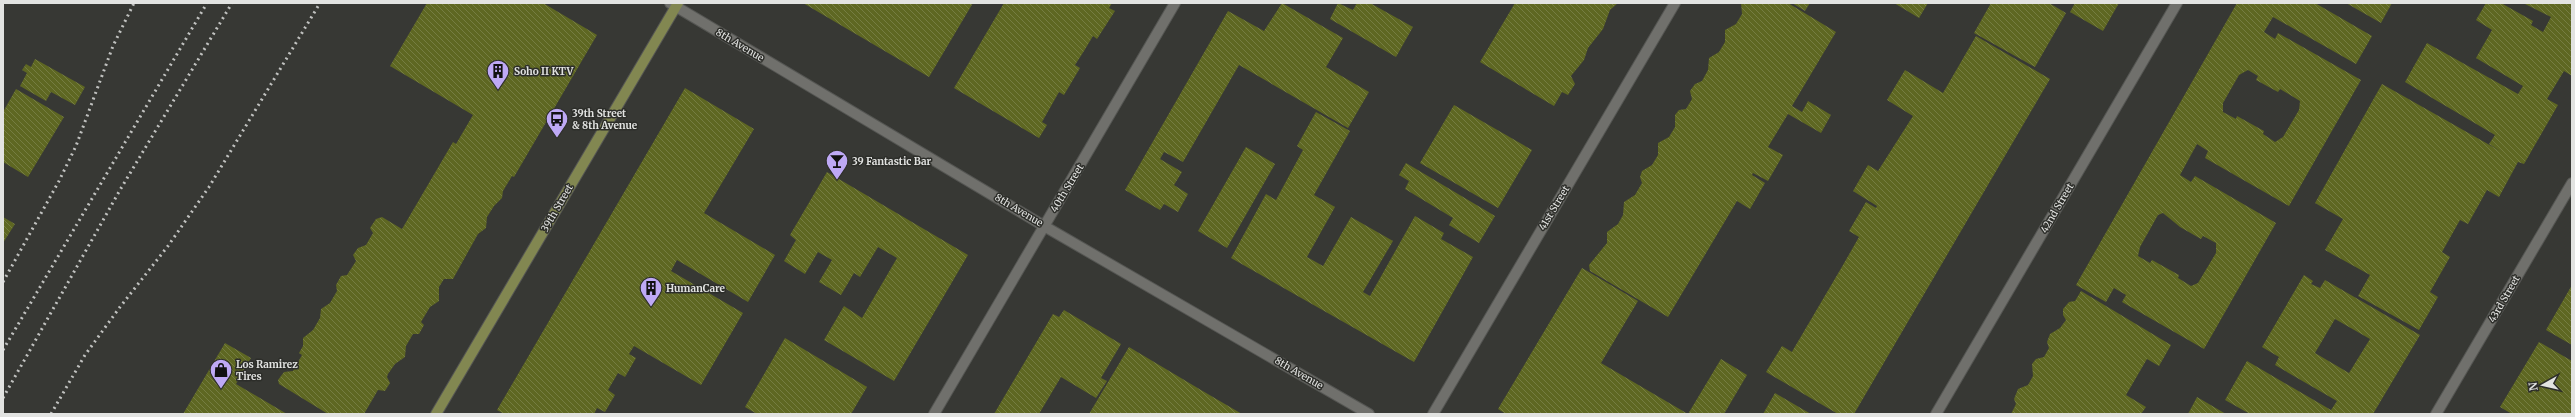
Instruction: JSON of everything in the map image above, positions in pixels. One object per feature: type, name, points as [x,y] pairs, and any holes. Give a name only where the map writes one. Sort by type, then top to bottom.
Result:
[{"type":"main road","name":"39th Street","points":[[436,414],[674,4]]},
{"type":"street","name":"40th Street","points":[[934,414],[1174,3]]},
{"type":"street","name":"41st Street","points":[[1433,414],[1675,3]]},
{"type":"street","name":"42nd Street","points":[[1936,414],[2178,3]]},
{"type":"street","name":"8th Avenue","points":[[674,4],[1044,226],[1369,414]]},
{"type":"street","name":"43rd Street","points":[[2436,414],[2572,183]]},
{"type":"building","points":[[427,3],[543,3],[597,35],[514,177],[512,176],[503,191],[502,198],[494,206],[487,217],[486,228],[478,234],[453,279],[444,279],[439,287],[439,301],[430,307],[421,322],[424,325],[419,334],[413,334],[406,346],[405,357],[395,364],[388,374],[387,377],[390,383],[385,391],[378,390],[364,414],[328,414],[279,384],[278,380],[284,372],[293,371],[302,355],[299,353],[303,346],[303,338],[313,330],[320,318],[321,309],[330,303],[337,291],[336,285],[341,276],[347,275],[356,261],[353,255],[358,248],[366,245],[373,233],[370,228],[376,219],[382,217],[402,229],[453,142],[456,144],[473,115],[390,66]]},
{"type":"building","points":[[803,3],[973,3],[929,77]]},
{"type":"building","points":[[1004,3],[1112,3],[1109,8],[1115,11],[1097,39],[1093,36],[1075,65],[1080,68],[1064,95],[1059,92],[1042,122],[1047,125],[1039,138],[954,88]]},
{"type":"building","points":[[1282,3],[1343,38],[1326,67],[1369,92],[1348,128],[1239,65],[1183,162],[1164,152],[1160,159],[1182,172],[1174,185],[1188,194],[1178,212],[1164,204],[1160,210],[1125,190],[1228,11],[1264,31]]},
{"type":"building","points":[[1338,3],[1353,10],[1357,3],[1370,3],[1413,27],[1396,57],[1330,19]]},
{"type":"building","points":[[1515,3],[1618,3],[1610,10],[1603,29],[1588,48],[1584,60],[1571,76],[1575,84],[1568,95],[1562,92],[1554,106],[1480,62]]},
{"type":"building","points":[[1741,3],[1788,3],[1836,32],[1792,106],[1802,112],[1808,101],[1831,115],[1821,133],[1788,114],[1768,147],[1783,155],[1768,181],[1753,173],[1752,175],[1765,183],[1750,209],[1737,201],[1668,317],[1590,271],[1589,265],[1607,243],[1607,232],[1618,224],[1623,215],[1624,202],[1635,195],[1642,183],[1640,177],[1642,171],[1652,165],[1658,155],[1658,143],[1669,137],[1675,127],[1675,115],[1679,110],[1686,109],[1692,99],[1690,91],[1695,84],[1702,81],[1708,70],[1709,58],[1719,52],[1725,42],[1725,30],[1736,24],[1742,14]]},
{"type":"building","points":[[1792,3],[1810,3],[1805,11]]},
{"type":"building","points":[[1894,3],[1928,3],[1919,18]]},
{"type":"building","points":[[1991,3],[2049,3],[2066,13],[2035,67],[1974,33]]},
{"type":"building","points":[[2075,3],[2119,3],[2103,31],[2070,12]]},
{"type":"building","points":[[2237,3],[2315,3],[2372,36],[2356,64],[2273,17],[2264,32],[2275,39],[2278,33],[2361,80],[2289,206],[2205,158],[2208,151],[2197,144],[2180,175],[2191,182],[2195,176],[2276,223],[2204,349],[2122,302],[2126,295],[2114,288],[2106,302],[2076,285]],"holes":[[[2248,70],[2258,76],[2256,80],[2278,92],[2280,89],[2300,101],[2299,110],[2283,137],[2275,142],[2263,134],[2264,131],[2237,116],[2236,119],[2223,112],[2223,103],[2239,75]],[[2163,213],[2180,227],[2201,239],[2203,236],[2216,243],[2216,253],[2198,283],[2191,286],[2178,278],[2179,275],[2152,260],[2150,263],[2138,256],[2140,247],[2158,215]]]},
{"type":"building","points":[[2346,3],[2392,3],[2381,23]]},
{"type":"building","points":[[2486,3],[2501,3],[2533,21],[2531,25],[2543,32],[2551,17],[2523,3],[2572,3],[2572,76],[2564,71],[2547,99],[2558,105],[2524,164],[2518,162],[2499,197],[2487,190],[2468,224],[2460,220],[2442,252],[2450,257],[2430,292],[2438,297],[2419,330],[2358,296],[2370,275],[2325,250],[2343,219],[2315,203],[2382,84],[2502,152],[2489,144],[2495,135],[2405,82],[2427,43],[2518,94],[2523,86],[2476,58],[2492,30],[2476,20]]},
{"type":"building","points":[[1976,36],[2050,79],[1854,414],[1838,414],[1766,372],[1782,346],[1792,352],[1859,237],[1849,231],[1866,202],[1876,208],[1877,206],[1853,191],[1868,165],[1878,171],[1913,116],[1887,100],[1905,70],[1943,93]]},
{"type":"building","points":[[35,59],[85,87],[75,105],[51,92],[46,101],[20,86],[27,73],[22,70],[26,64],[31,67]]},
{"type":"building","points":[[685,88],[754,129],[704,213],[775,255],[748,302],[677,260],[671,271],[743,313],[701,385],[634,346],[629,354],[636,358],[625,377],[618,373],[608,390],[615,395],[605,412],[597,408],[594,414],[504,414],[497,410]]},
{"type":"building","points":[[16,89],[64,117],[28,177],[3,162],[3,112]]},
{"type":"building","points":[[1454,105],[1532,150],[1498,208],[1420,163]]},
{"type":"building","points":[[1316,112],[1350,131],[1314,195],[1335,207],[1307,257],[1323,266],[1351,217],[1393,241],[1363,292],[1370,296],[1415,216],[1444,233],[1441,239],[1473,257],[1414,362],[1231,258],[1266,194],[1276,200],[1303,150],[1297,146]]},
{"type":"building","points":[[1246,147],[1275,164],[1227,248],[1198,231]]},
{"type":"building","points":[[1406,163],[1495,216],[1479,243],[1449,225],[1453,218],[1405,189],[1409,181],[1399,175]]},
{"type":"building","points":[[827,172],[968,255],[894,381],[824,340],[844,306],[862,318],[897,258],[878,247],[860,277],[854,273],[841,295],[819,282],[832,260],[818,252],[805,274],[784,261],[796,240],[790,235]]},
{"type":"building","points":[[3,217],[15,224],[3,243]]},
{"type":"building","points":[[1582,268],[1638,301],[1601,363],[1688,414],[1506,414],[1498,409]]},
{"type":"building","points":[[2304,275],[2313,281],[2311,284],[2320,288],[2325,280],[2420,335],[2373,414],[2250,414],[2225,400],[2247,361],[2331,410],[2337,401],[2275,365],[2279,357],[2262,347]],"holes":[[[2335,319],[2370,339],[2349,373],[2315,353]]]},
{"type":"building","points":[[2572,285],[2572,345],[2546,330]]},
{"type":"building","points":[[2081,291],[2171,345],[2159,366],[2147,359],[2126,395],[2146,407],[2141,414],[2011,414],[2016,404],[2014,399],[2018,389],[2028,385],[2033,376],[2032,364],[2036,359],[2044,357],[2049,348],[2047,342],[2050,334],[2060,328],[2066,320],[2063,315],[2063,309],[2069,302],[2075,301]]},
{"type":"building","points":[[1064,310],[1121,344],[1101,378],[1107,381],[1096,398],[1061,377],[1039,414],[994,414],[1053,314],[1059,317]]},
{"type":"building","points":[[785,338],[867,387],[851,414],[757,414],[745,407]]},
{"type":"building","points":[[2539,342],[2572,361],[2572,414],[2512,414],[2500,407]]},
{"type":"building","points":[[225,343],[251,358],[236,384],[287,414],[183,414]]},
{"type":"building","points":[[1129,347],[1201,390],[1242,414],[1089,414]]},
{"type":"building","points":[[1721,359],[1747,375],[1724,414],[1688,414]]},
{"type":"building","points":[[1775,393],[1804,410],[1811,414],[1763,414]]},
{"type":"building","points":[[2197,397],[2226,414],[2188,414]]},
{"type":"railway","points":[[3,282],[59,181],[76,146],[113,46],[134,3]]},
{"type":"railway","points":[[3,350],[207,3]]},
{"type":"railway","points":[[3,398],[120,190],[232,3]]},
{"type":"railway","points":[[51,414],[85,355],[120,307],[168,246],[209,187],[320,3]]},
{"type":"place","name":"Soho II KTV","points":[[498,90]]},
{"type":"place","name":"39th Street & 8th Avenue","points":[[557,138]]},
{"type":"place","name":"39 Fantastic Bar","points":[[837,180]]},
{"type":"place","name":"HumanCare","points":[[651,308]]},
{"type":"place","name":"Los Ramirez Tires","points":[[221,390]]}]
